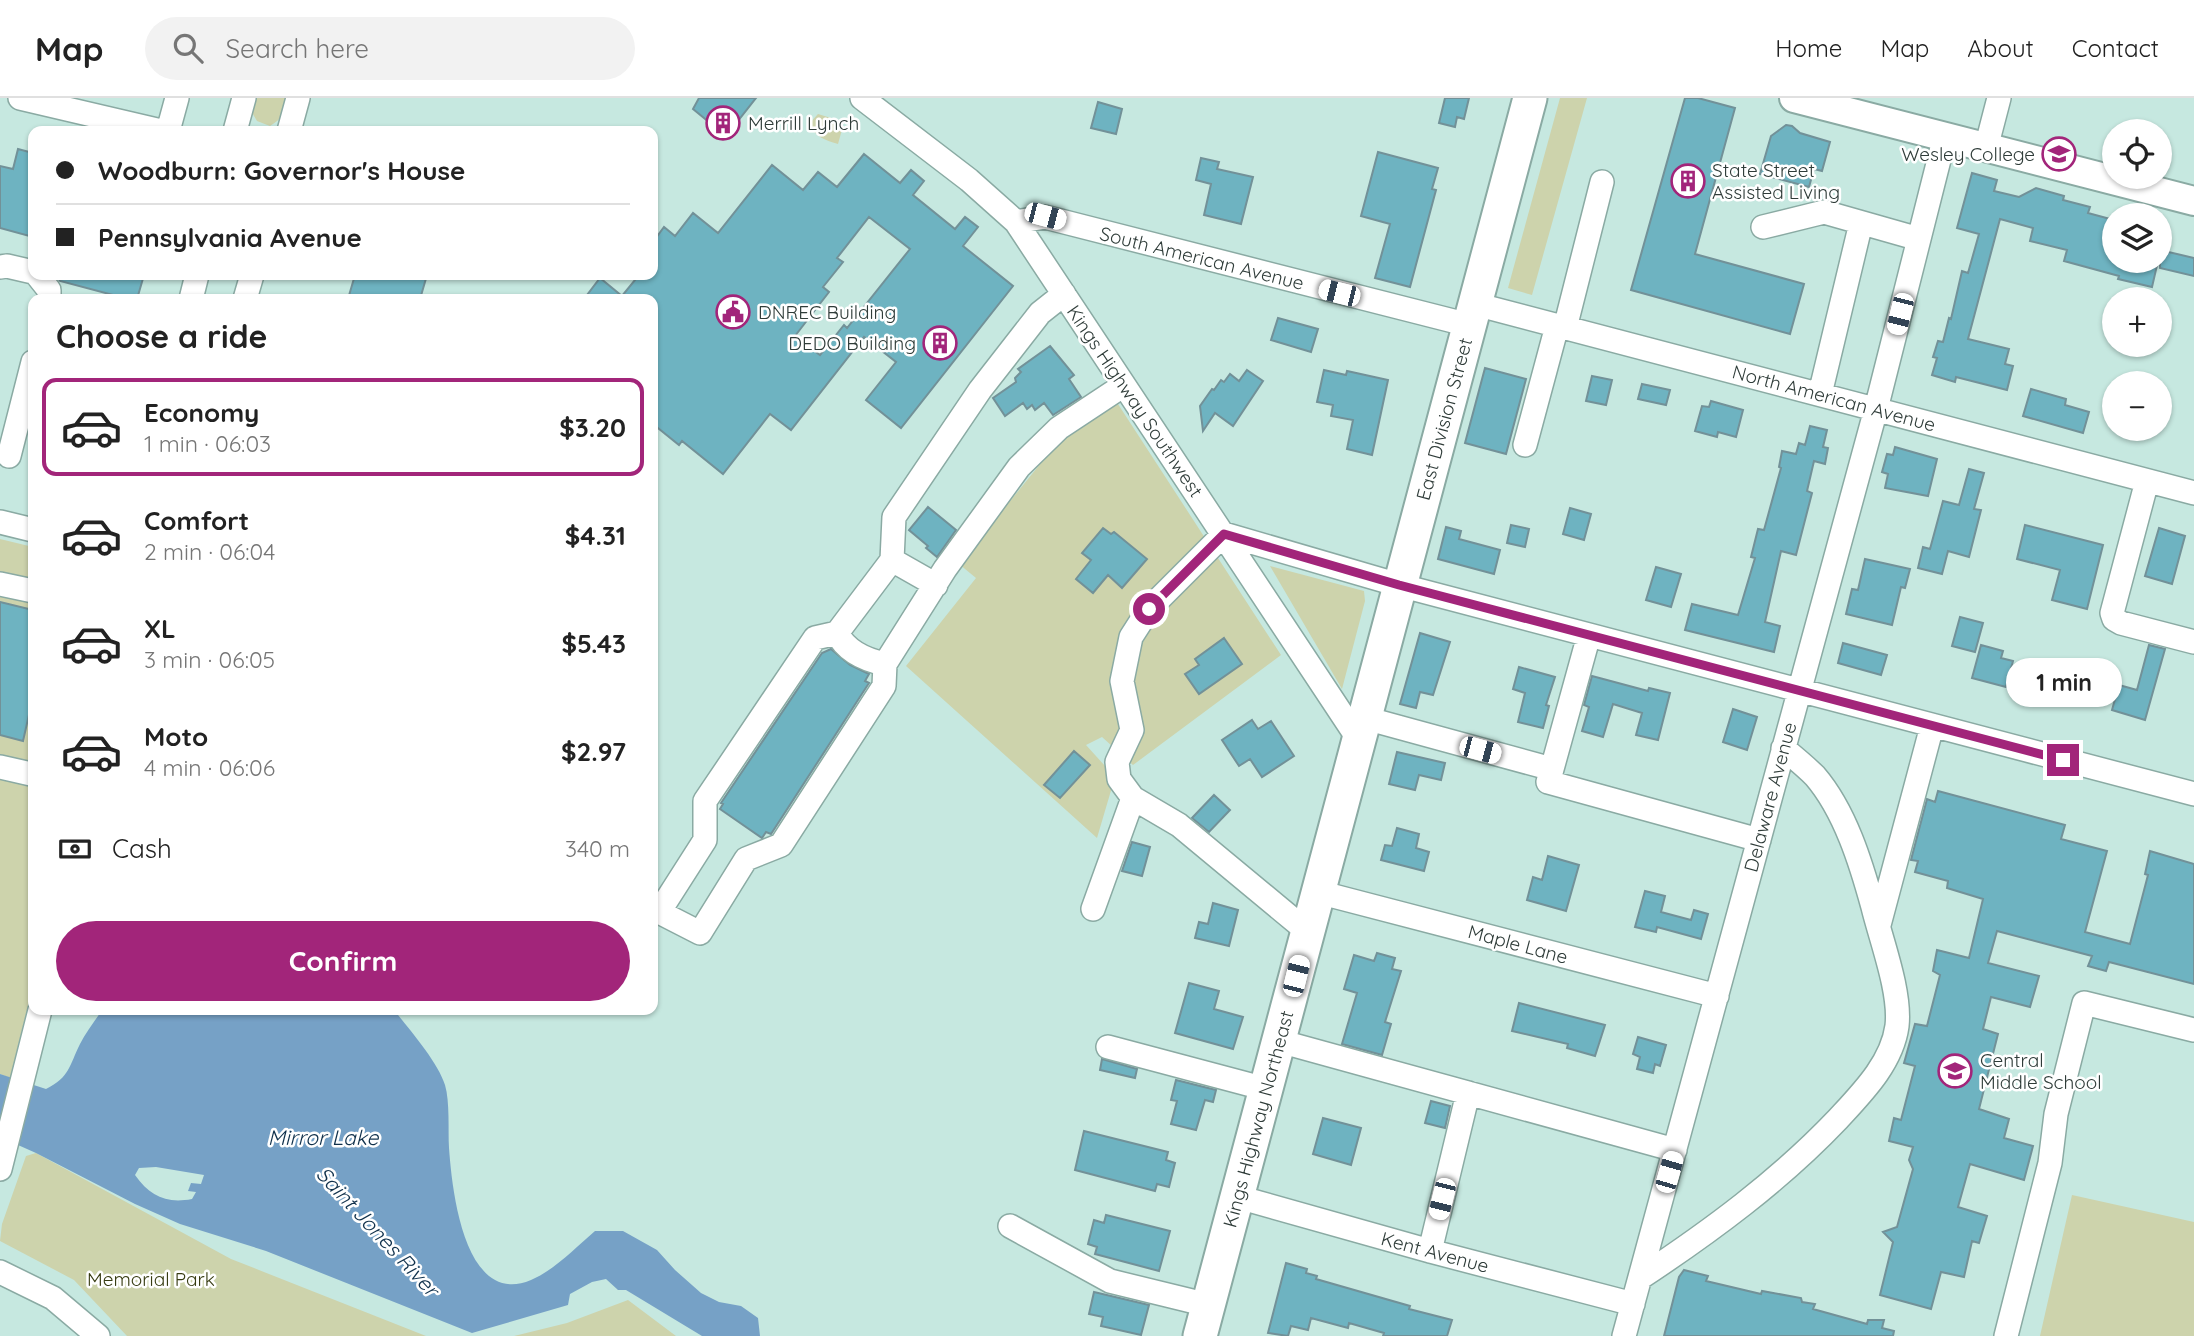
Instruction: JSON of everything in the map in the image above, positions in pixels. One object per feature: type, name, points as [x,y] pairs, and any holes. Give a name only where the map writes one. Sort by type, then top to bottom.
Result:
[{"type":"highway","name":"East Division Street","points":[[1362,729],[1530,98]]},
{"type":"highway","name":"Kings Highway Northeast","points":[[1204,1321],[1362,729]]},
{"type":"main road","points":[[1794,98],[2194,201]]},
{"type":"street","points":[[20,98],[140,126]]},
{"type":"street","points":[[169,126],[177,98]]},
{"type":"street","points":[[236,126],[244,98]]},
{"type":"street","points":[[290,126],[298,98]]},
{"type":"street","points":[[1986,148],[1999,98]]},
{"type":"street","name":"Kings Highway Southwest","points":[[867,99],[969,180],[1016,222],[1224,534],[1362,729]]},
{"type":"street","name":"Delaware Avenue","points":[[1624,1336],[1876,409],[1945,136]]},
{"type":"street","points":[[1525,445],[1602,182]]},
{"type":"street","points":[[1763,227],[1824,212],[1919,239]]},
{"type":"street","name":"South American Avenue","points":[[1016,222],[1045,216],[1472,315]]},
{"type":"street","points":[[1820,394],[1861,223]]},
{"type":"street","points":[[0,267],[28,270]]},
{"type":"street","points":[[1064,295],[1040,313],[980,390],[894,517],[892,560],[837,633],[815,638],[705,801],[705,840],[659,912],[699,933],[746,859],[780,845],[884,686],[885,664],[962,545],[1019,467],[1059,428],[1124,385]]},
{"type":"street","name":"North American Avenue","points":[[1472,315],[1561,327],[2194,493]]},
{"type":"street","points":[[9,456],[28,382]]},
{"type":"street","points":[[2147,481],[2112,613],[2114,619],[2122,623],[2194,642]]},
{"type":"street","points":[[0,522],[28,529]]},
{"type":"street","points":[[1308,932],[1179,824],[1133,797],[1119,779],[1117,762],[1132,730],[1122,681],[1131,637],[1149,609],[1224,534],[1399,585],[2194,794]]},
{"type":"street","points":[[892,560],[936,584]]},
{"type":"street","points":[[0,584],[28,591]]},
{"type":"street","points":[[837,633],[842,643],[870,661],[885,664]]},
{"type":"street","points":[[1589,635],[1548,782],[1759,840]]},
{"type":"street","points":[[1878,927],[1932,726]]},
{"type":"street","points":[[1362,729],[1552,769]]},
{"type":"street","points":[[1640,1278],[1693,1242],[1787,1170],[1841,1116],[1874,1077],[1890,1051],[1897,1026],[1895,996],[1878,927],[1856,855],[1838,811],[1816,778],[1783,748]]},
{"type":"street","points":[[0,767],[28,774]]},
{"type":"street","points":[[1093,909],[1133,797]]},
{"type":"street","name":"Maple Lane","points":[[1318,892],[1717,996]]},
{"type":"street","points":[[2006,1336],[2050,1163],[2056,1114],[2084,1003],[2194,1030]]},
{"type":"street","points":[[1,1167],[39,1015]]},
{"type":"street","points":[[1279,1041],[1675,1150]]},
{"type":"street","points":[[1108,1047],[1266,1089]]},
{"type":"street","points":[[1430,1251],[1468,1093]]},
{"type":"street","name":"Kent Avenue","points":[[1238,1197],[1633,1304]]},
{"type":"street","points":[[1010,1226],[1110,1281],[1204,1321]]},
{"type":"street","points":[[0,1272],[53,1298],[98,1336]]},
{"type":"green space","points":[[254,98],[289,98],[282,115],[270,126],[257,121],[251,111]]},
{"type":"green space","points":[[1560,98],[1587,98],[1532,295],[1508,288]]},
{"type":"green space","points":[[818,114],[843,126],[838,144],[821,137],[809,124]]},
{"type":"green space","points":[[1116,401],[1281,655],[1133,765],[1102,737],[1086,745],[1115,777],[1097,838],[906,666],[976,578],[959,564],[1062,437]]},
{"type":"green space","points":[[0,539],[28,546],[28,1006],[10,1078],[0,1074]]},
{"type":"green space","points":[[1270,566],[1364,591],[1365,601],[1342,689]]},
{"type":"green space","name":"Memorial Park","points":[[36,1153],[231,1259],[426,1336],[127,1336],[74,1280],[0,1241],[2,1224],[26,1156]]},
{"type":"green space","points":[[2072,1195],[2194,1222],[2194,1336],[2040,1336]]},
{"type":"green space","points":[[628,1300],[676,1336],[514,1336],[567,1323]]},
{"type":"water","name":"Mirror Lake","points":[[99,1015],[398,1015],[430,1056],[445,1085],[451,1167],[459,1215],[466,1240],[476,1261],[490,1277],[508,1284],[531,1280],[557,1264],[595,1231],[623,1231],[657,1250],[701,1293],[719,1302],[741,1306],[758,1318],[760,1336],[702,1336],[626,1290],[618,1290],[606,1279],[592,1282],[570,1294],[568,1305],[472,1333],[266,1251],[180,1224],[0,1137],[0,1074],[46,1089],[60,1080],[68,1070],[82,1040]],"holes":[[[156,1167],[204,1175],[201,1184],[191,1183],[188,1191],[196,1192],[192,1199],[166,1199],[153,1193],[135,1175],[139,1168]]]},
{"type":"building","name":"Merrill Lynch","points":[[699,98],[756,98],[726,136],[693,109]]},
{"type":"building","points":[[1445,98],[1469,98],[1464,119],[1457,117],[1455,127],[1439,123]]},
{"type":"building","name":"State Street Assisted Living","points":[[1685,98],[1698,98],[1735,108],[1695,254],[1804,284],[1790,334],[1631,290]]},
{"type":"building","points":[[1098,102],[1122,109],[1116,134],[1091,128]]},
{"type":"building","points":[[1786,125],[1792,126],[1800,133],[1830,142],[1822,171],[1814,169],[1809,187],[1760,174],[1771,136]]},
{"type":"building","points":[[18,149],[28,152],[28,236],[0,228],[0,166],[13,169]]},
{"type":"building","points":[[1378,152],[1438,168],[1432,189],[1436,190],[1410,287],[1375,278],[1390,224],[1361,216]]},
{"type":"building","name":"DNREC Building","points":[[864,154],[900,183],[911,170],[924,181],[913,195],[955,229],[965,217],[978,227],[963,246],[1013,286],[901,428],[866,400],[896,362],[864,337],[791,430],[770,414],[723,474],[682,441],[679,445],[658,428],[658,294],[624,294],[635,280],[658,280],[658,235],[664,227],[675,236],[693,213],[718,233],[772,165],[803,190],[818,172],[837,187]],"holes":[[[869,217],[910,249],[847,328],[844,325],[820,355],[795,336],[829,292],[823,287],[843,262],[837,258]]]},
{"type":"building","points":[[1201,158],[1219,162],[1217,169],[1253,177],[1241,224],[1204,215],[1211,184],[1196,180]]},
{"type":"building","points":[[1972,173],[1997,180],[1994,191],[2019,197],[2036,188],[2064,196],[2063,200],[2090,207],[2088,213],[2102,217],[2102,271],[2064,261],[2067,250],[2030,241],[2033,228],[2000,219],[1968,339],[2009,349],[2005,364],[2013,366],[2007,390],[1956,377],[1955,382],[1932,375],[1937,358],[1933,357],[1938,341],[1943,342],[1962,271],[1968,273],[1979,234],[1957,228]]},
{"type":"building","points":[[2172,253],[2194,258],[2194,276],[2172,271]]},
{"type":"building","points":[[2108,273],[2155,273],[2152,287],[2118,279],[2119,276]]},
{"type":"building","points":[[143,280],[138,294],[109,294],[60,281]]},
{"type":"building","points":[[354,280],[426,280],[421,294],[349,294]]},
{"type":"building","name":"DNREC Building","points":[[598,280],[602,280],[620,294],[588,294]]},
{"type":"building","points":[[1278,318],[1318,329],[1311,352],[1271,340]]},
{"type":"building","points":[[1050,346],[1074,375],[1069,379],[1081,397],[1053,415],[1044,403],[1035,410],[1032,405],[1027,409],[1023,403],[1005,416],[993,398],[1016,382],[1015,378],[1021,372],[1018,369]]},
{"type":"building","points":[[1485,368],[1526,379],[1506,454],[1465,443]]},
{"type":"building","points":[[1247,370],[1263,381],[1233,426],[1215,413],[1203,431],[1200,406],[1212,389],[1214,390],[1221,380],[1224,382],[1230,374],[1239,381]]},
{"type":"building","points":[[1324,370],[1346,375],[1347,371],[1388,380],[1372,455],[1347,449],[1353,420],[1331,416],[1333,405],[1317,402]]},
{"type":"building","points":[[1592,376],[1612,380],[1606,405],[1586,401]]},
{"type":"building","points":[[1642,384],[1670,390],[1666,405],[1638,399]]},
{"type":"building","points":[[2031,389],[2066,399],[2065,405],[2089,412],[2083,433],[2023,416]]},
{"type":"building","points":[[1711,401],[1743,410],[1736,437],[1718,432],[1717,437],[1695,431],[1702,406],[1709,407]]},
{"type":"building","points":[[1810,426],[1827,430],[1823,447],[1828,448],[1825,464],[1814,461],[1807,491],[1812,493],[1796,555],[1781,551],[1765,622],[1780,626],[1774,652],[1685,630],[1692,604],[1738,615],[1755,558],[1751,557],[1758,529],[1764,530],[1781,468],[1782,451],[1796,454],[1799,443],[1805,445]]},
{"type":"building","points":[[1895,447],[1937,459],[1928,496],[1885,488],[1888,474],[1882,472],[1887,454],[1893,455]]},
{"type":"building","points":[[1969,469],[1984,473],[1974,509],[1981,510],[1969,557],[1948,551],[1942,574],[1918,568],[1923,547],[1930,549],[1943,501],[1959,505]]},
{"type":"building","points":[[928,507],[956,530],[937,557],[909,530]]},
{"type":"building","points":[[1570,508],[1591,514],[1584,540],[1563,534]]},
{"type":"building","points":[[1511,525],[1529,529],[1525,547],[1507,543]]},
{"type":"building","points":[[2025,525],[2103,545],[2087,609],[2052,600],[2060,570],[2017,559]]},
{"type":"building","points":[[1446,527],[1461,531],[1459,539],[1500,550],[1494,574],[1438,559]]},
{"type":"building","points":[[1103,528],[1111,534],[1114,532],[1147,559],[1122,588],[1108,575],[1093,593],[1076,579],[1091,560],[1082,553]]},
{"type":"building","points":[[2159,528],[2185,536],[2172,584],[2145,576]]},
{"type":"building","points":[[1865,559],[1910,569],[1905,588],[1901,587],[1892,625],[1846,614],[1852,589],[1858,590]]},
{"type":"building","points":[[1656,567],[1681,574],[1671,607],[1646,600]]},
{"type":"building","points":[[0,602],[28,609],[28,719],[23,741],[0,735]]},
{"type":"building","points":[[1960,617],[1983,623],[1975,652],[1952,646]]},
{"type":"building","points":[[1420,633],[1450,642],[1433,695],[1420,692],[1416,708],[1400,704]]},
{"type":"building","points":[[1224,638],[1242,664],[1199,694],[1185,674],[1199,665],[1195,659]]},
{"type":"building","points":[[1843,643],[1887,655],[1881,675],[1838,663]]},
{"type":"building","points":[[1981,645],[2003,651],[2001,658],[2013,661],[2006,687],[1972,678]]},
{"type":"building","points":[[2149,645],[2165,649],[2145,720],[2112,710],[2119,685],[2137,690]]},
{"type":"building","points":[[831,649],[850,665],[869,674],[865,681],[869,683],[771,834],[766,832],[762,838],[720,809],[723,804],[721,803],[822,653]]},
{"type":"building","points":[[1519,667],[1555,677],[1546,705],[1549,706],[1543,728],[1518,722],[1525,693],[1513,689]]},
{"type":"building","points":[[1592,676],[1648,691],[1649,688],[1670,693],[1658,740],[1636,735],[1642,713],[1613,704],[1603,737],[1582,731],[1589,707],[1584,705]]},
{"type":"building","points":[[1733,709],[1757,717],[1747,750],[1723,742]]},
{"type":"building","points":[[1252,720],[1258,729],[1271,721],[1294,756],[1262,777],[1250,759],[1239,766],[1222,740]]},
{"type":"building","points":[[1074,751],[1090,765],[1060,798],[1044,785]]},
{"type":"building","points":[[1397,752],[1445,763],[1441,780],[1419,775],[1415,790],[1389,784]]},
{"type":"building","name":"Central Middle School","points":[[1938,791],[2065,825],[2061,839],[2107,851],[2085,932],[2130,944],[2148,875],[2145,874],[2150,851],[2194,864],[2194,984],[2109,962],[2106,971],[2088,966],[2092,956],[1997,931],[1988,963],[2039,976],[2030,1007],[1991,997],[1983,1029],[1998,1034],[1979,1109],[2009,1119],[2004,1138],[2033,1146],[2024,1180],[1970,1164],[1958,1207],[1987,1216],[1979,1243],[1972,1241],[1964,1277],[1941,1272],[1931,1309],[1880,1295],[1893,1242],[1883,1232],[1897,1227],[1913,1169],[1909,1160],[1913,1147],[1889,1141],[1894,1118],[1901,1120],[1915,1066],[1904,1063],[1915,1024],[1927,1026],[1940,975],[1933,971],[1937,950],[1969,958],[1983,899],[1947,888],[1948,881],[1915,872],[1918,861],[1911,860],[1927,799],[1935,802]]},
{"type":"building","points":[[1214,795],[1230,810],[1209,832],[1192,818]]},
{"type":"building","points":[[1397,828],[1419,834],[1416,848],[1429,852],[1424,871],[1381,860],[1385,845],[1392,846]]},
{"type":"building","points":[[1132,842],[1150,847],[1142,876],[1122,871]]},
{"type":"building","points":[[1548,856],[1579,865],[1566,911],[1527,900],[1533,877],[1542,880]]},
{"type":"building","points":[[1645,891],[1665,896],[1661,912],[1691,920],[1694,910],[1708,914],[1701,939],[1657,927],[1656,932],[1635,927]]},
{"type":"building","points":[[1213,903],[1238,910],[1229,946],[1195,938],[1199,922],[1208,924]]},
{"type":"building","points":[[1377,953],[1395,958],[1392,969],[1401,971],[1385,1022],[1391,1024],[1382,1055],[1342,1044],[1357,993],[1344,989],[1354,955],[1374,961]]},
{"type":"building","points":[[1189,983],[1219,991],[1214,1009],[1243,1017],[1233,1049],[1175,1033]]},
{"type":"building","points":[[1519,1003],[1605,1025],[1595,1056],[1567,1048],[1568,1044],[1512,1031]]},
{"type":"building","points":[[1638,1037],[1666,1045],[1660,1066],[1655,1064],[1653,1073],[1637,1069],[1640,1057],[1633,1054]]},
{"type":"building","points":[[1102,1059],[1137,1069],[1135,1078],[1100,1070]]},
{"type":"building","points":[[1176,1080],[1216,1090],[1213,1102],[1205,1100],[1196,1130],[1171,1124],[1177,1101],[1171,1100]]},
{"type":"building","points":[[1431,1101],[1450,1106],[1445,1128],[1425,1123]]},
{"type":"building","points":[[1323,1118],[1361,1128],[1351,1165],[1313,1154]]},
{"type":"building","points":[[1084,1131],[1168,1152],[1166,1160],[1175,1163],[1169,1187],[1157,1184],[1155,1191],[1075,1170]]},
{"type":"building","points":[[1106,1215],[1170,1231],[1159,1271],[1095,1254],[1097,1247],[1088,1244],[1094,1220],[1104,1223]]},
{"type":"building","points":[[1286,1263],[1307,1269],[1306,1273],[1317,1276],[1316,1279],[1452,1320],[1447,1336],[1383,1336],[1384,1333],[1349,1323],[1348,1328],[1311,1318],[1308,1330],[1291,1326],[1288,1336],[1268,1333]]},
{"type":"building","points":[[1684,1270],[1708,1276],[1706,1281],[1761,1294],[1762,1291],[1801,1298],[1802,1302],[1815,1304],[1813,1309],[1867,1324],[1868,1320],[1884,1320],[1882,1328],[1894,1331],[1893,1336],[1664,1336],[1679,1277]]},
{"type":"building","points":[[1094,1292],[1149,1305],[1141,1335],[1101,1326],[1103,1317],[1089,1314]]},
{"type":"place","name":"Merrill Lynch","points":[[723,123]]},
{"type":"place","name":"Wesley College","points":[[2059,154]]},
{"type":"place","name":"State Street Assisted Living","points":[[1688,181]]},
{"type":"place","name":"DNREC Building","points":[[733,312]]},
{"type":"place","name":"DEDO Building","points":[[940,343]]},
{"type":"place","name":"Central Middle School","points":[[1955,1071]]},
{"type":"route","points":[[1149,609],[1224,534],[1399,585],[2063,760]]},
{"type":"water label","name":"Saint Jones River","points":[[378,1231]]}]
